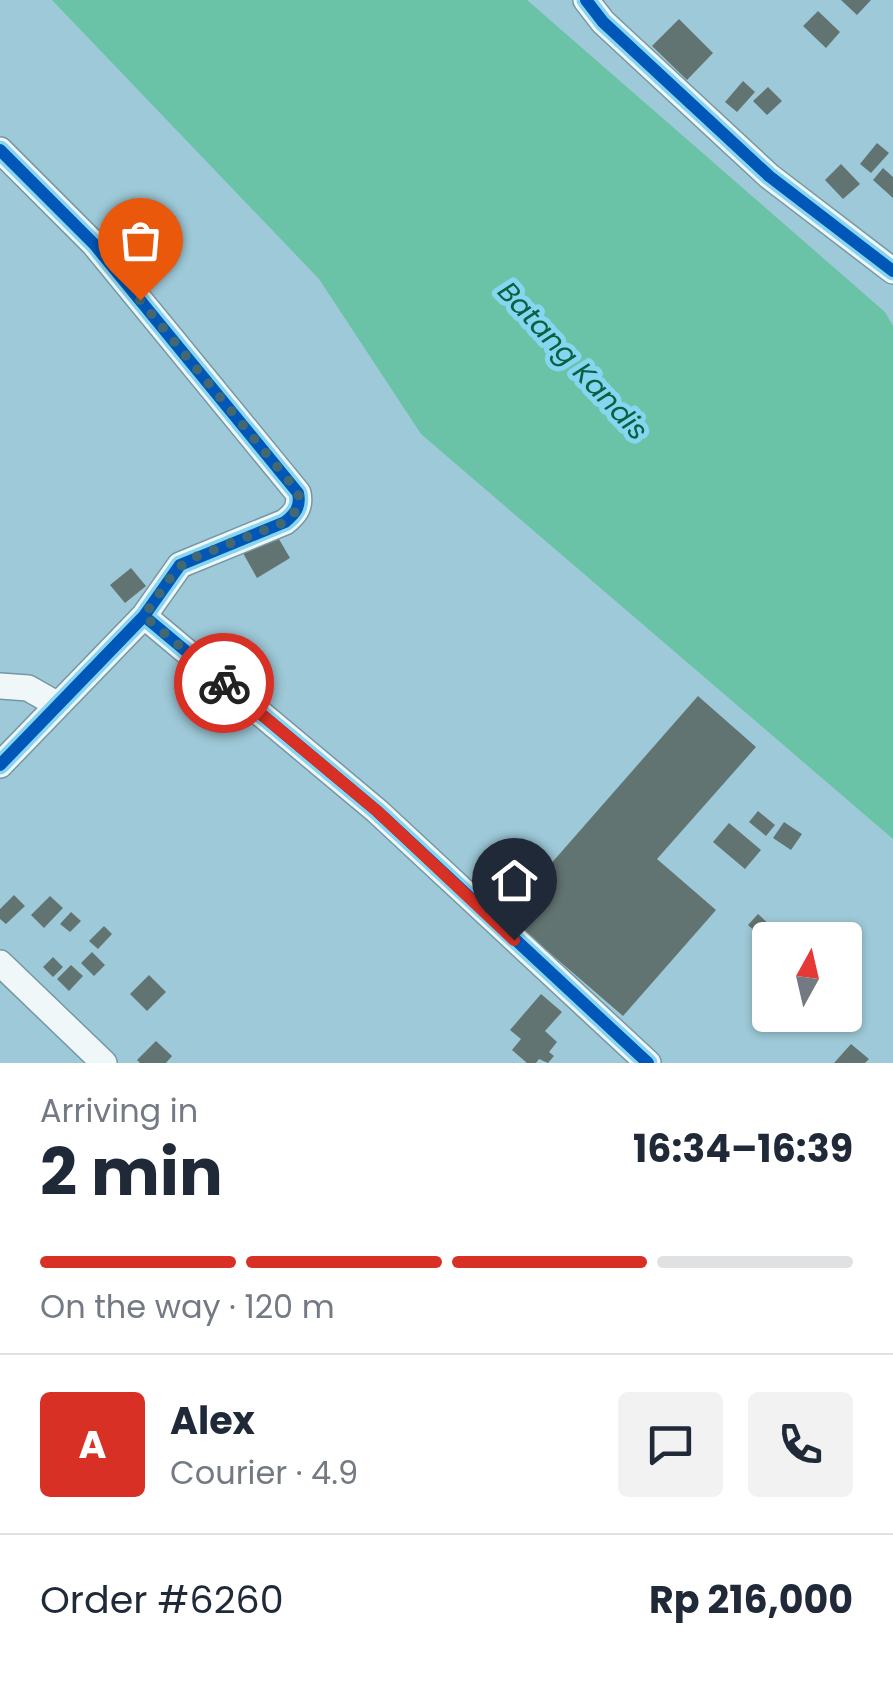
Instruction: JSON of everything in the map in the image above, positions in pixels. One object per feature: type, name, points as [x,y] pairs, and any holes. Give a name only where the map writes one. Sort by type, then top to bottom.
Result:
[{"type":"street","points":[[586,0],[602,22],[769,176],[893,272]]},
{"type":"street","points":[[0,150],[94,244],[298,492],[298,507],[285,522],[180,565],[144,616],[0,764]]},
{"type":"street","points":[[144,616],[377,811],[648,1063]]},
{"type":"street","points":[[0,686],[28,688],[58,705]]},
{"type":"street","points":[[0,963],[104,1063]]},
{"type":"water","name":"Batang Kandis","points":[[52,0],[527,0],[885,312],[893,326],[893,839],[421,434],[319,279]]},
{"type":"building","points":[[841,0],[871,0],[857,15]]},
{"type":"building","points":[[818,11],[840,32],[826,48],[803,26]]},
{"type":"building","points":[[679,19],[713,53],[687,80],[652,46]]},
{"type":"building","points":[[743,81],[755,92],[737,112],[725,102]]},
{"type":"building","points":[[768,87],[782,101],[767,115],[753,101]]},
{"type":"building","points":[[877,143],[889,153],[871,173],[860,164]]},
{"type":"building","points":[[841,164],[860,184],[843,199],[825,180]]},
{"type":"building","points":[[883,168],[893,177],[893,198],[873,180]]},
{"type":"building","points":[[276,534],[290,558],[257,578],[243,553]]},
{"type":"building","points":[[131,568],[146,586],[125,603],[110,585]]},
{"type":"building","points":[[698,696],[756,747],[657,859],[716,910],[623,1016],[506,915]]},
{"type":"building","points":[[758,811],[775,825],[766,836],[749,822]]},
{"type":"building","points":[[784,822],[802,834],[791,850],[773,838]]},
{"type":"building","points":[[729,823],[761,850],[745,869],[713,842]]},
{"type":"building","points":[[14,895],[25,906],[6,924],[0,919],[0,909]]},
{"type":"building","points":[[50,896],[63,908],[44,928],[31,915]]},
{"type":"building","points":[[71,912],[81,921],[70,932],[60,924]]},
{"type":"building","points":[[758,914],[767,922],[752,922],[752,929],[748,925]]},
{"type":"building","points":[[104,926],[112,934],[98,949],[89,941]]},
{"type":"building","points":[[92,952],[105,965],[94,976],[81,963]]},
{"type":"building","points":[[53,957],[63,967],[53,977],[43,967]]},
{"type":"building","points":[[71,965],[83,976],[69,991],[57,979]]},
{"type":"building","points":[[149,975],[166,992],[147,1011],[130,994]]},
{"type":"building","points":[[541,994],[562,1012],[545,1031],[557,1042],[549,1052],[554,1056],[548,1063],[539,1059],[527,1063],[512,1050],[521,1039],[510,1030]]},
{"type":"building","points":[[156,1041],[172,1056],[166,1063],[140,1063],[137,1060]]},
{"type":"building","points":[[851,1044],[869,1059],[865,1063],[834,1063]]},
{"type":"cycle path","points":[[586,0],[603,22],[769,176],[893,271]]},
{"type":"cycle path","points":[[0,150],[94,244],[299,498],[296,510],[285,522],[180,565],[144,616],[0,765]]},
{"type":"cycle path","points":[[144,616],[377,811],[648,1063]]},
{"type":"way so far","points":[[140,300],[298,492],[300,500],[293,516],[285,522],[180,565],[144,616],[224,683]]},
{"type":"route","points":[[224,683],[377,811],[514,940]]}]
